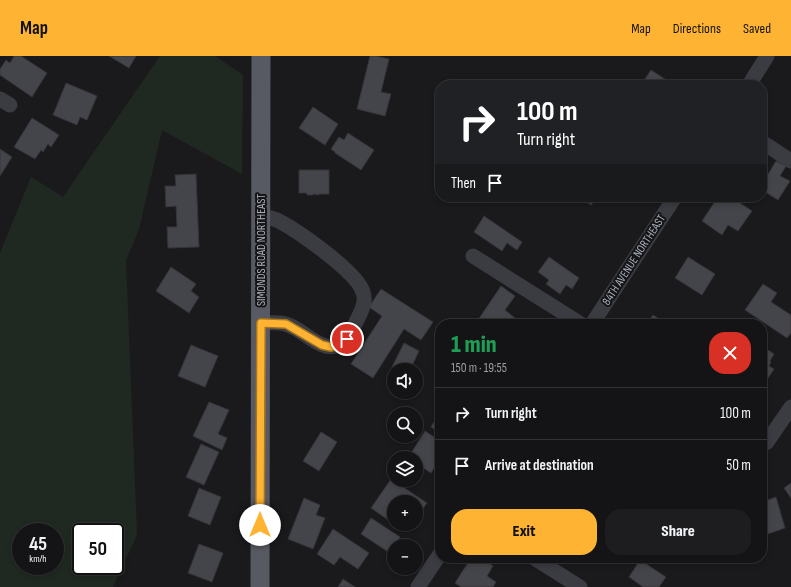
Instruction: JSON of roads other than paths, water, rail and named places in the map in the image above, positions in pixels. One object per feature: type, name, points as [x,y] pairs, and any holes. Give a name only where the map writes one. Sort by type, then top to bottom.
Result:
[{"type":"main road","name":"SIMONDS ROAD NORTHEAST","points":[[260,587],[261,56]]},
{"type":"street","points":[[751,80],[767,56]]},
{"type":"street","points":[[767,145],[791,161]]},
{"type":"street","name":"84TH AVENUE NORTHEAST","points":[[595,319],[672,202]]},
{"type":"street","points":[[261,216],[277,220],[303,235],[350,273],[360,284],[364,294],[363,309],[347,339],[340,345],[331,347],[322,345],[286,324],[261,323]]},
{"type":"street","points":[[473,256],[573,319]]},
{"type":"street","points":[[767,442],[791,407]]},
{"type":"street","points":[[418,587],[435,562]]},
{"type":"street","points":[[542,563],[580,587]]}]
